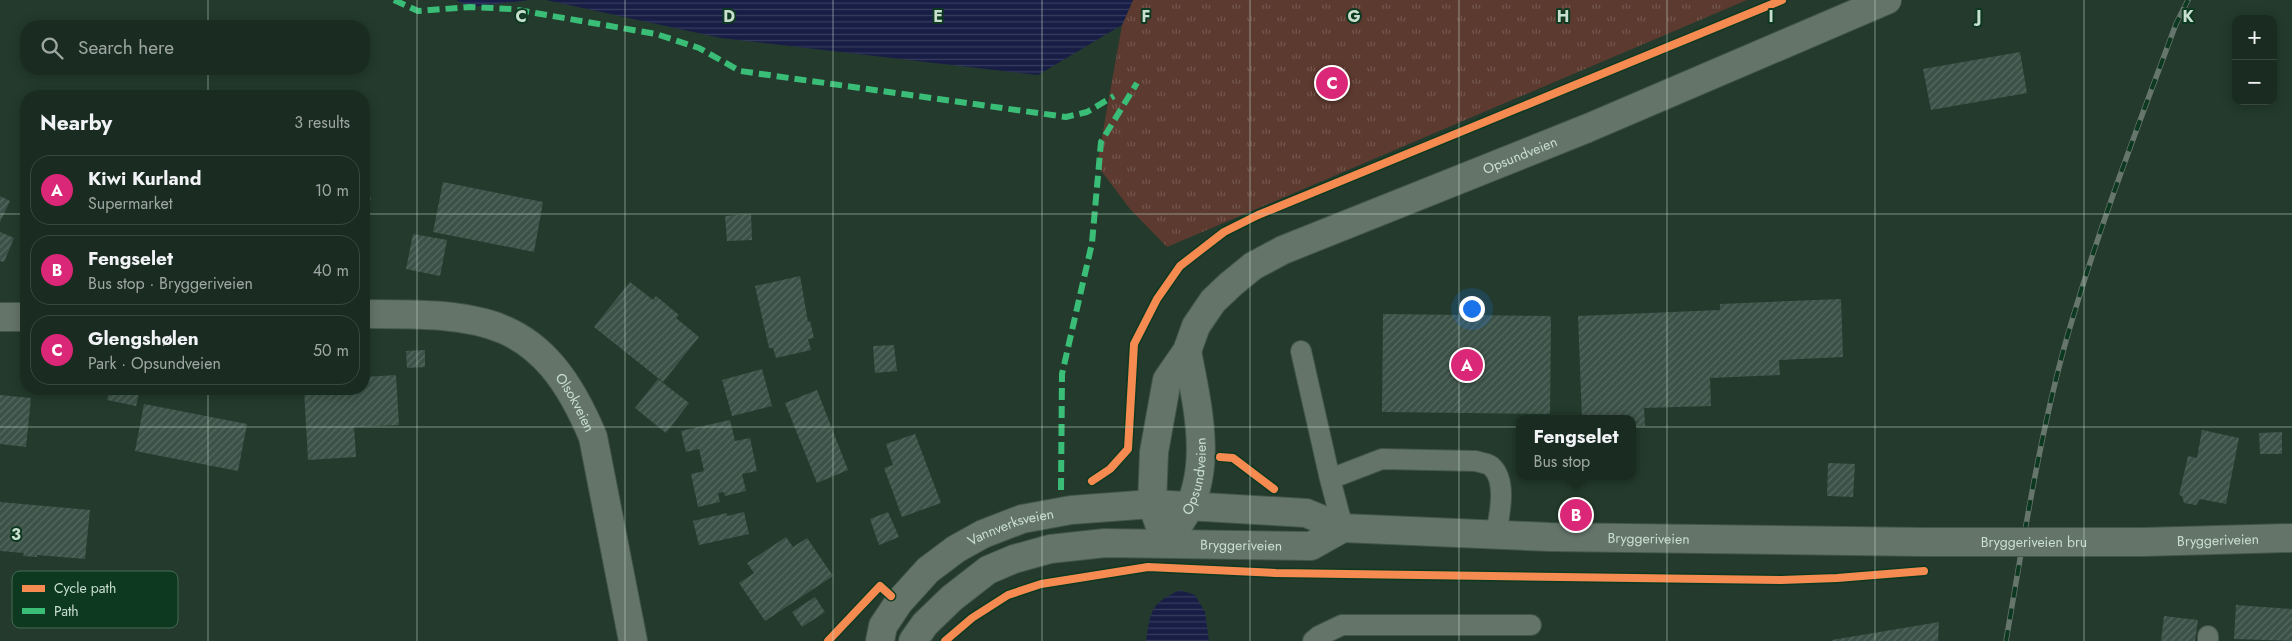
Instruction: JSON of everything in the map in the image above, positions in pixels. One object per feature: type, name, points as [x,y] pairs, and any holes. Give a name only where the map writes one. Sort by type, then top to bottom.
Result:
[{"type":"main road","name":"Opsundveien","points":[[1166,543],[1152,504],[1154,452],[1167,380],[1187,351],[1196,326],[1213,301],[1253,266],[1283,250],[1588,128],[1887,0]]},
{"type":"main road","name":"Olsokveien","points":[[370,314],[426,314],[476,320],[499,327],[519,337],[538,351],[553,368],[583,414],[593,437],[633,641]]},
{"type":"main road","points":[[0,317],[20,317]]},
{"type":"main road","name":"Opsundveien","points":[[1166,543],[1192,506],[1202,456],[1196,400],[1187,351]]},
{"type":"main road","name":"Vannverksveien","points":[[880,641],[883,626],[899,602],[928,570],[956,549],[983,534],[1022,519],[1072,510],[1152,504],[1192,506]]},
{"type":"main road","name":"Bryggeriveien","points":[[1192,506],[1306,513],[1343,528],[1496,534],[1924,542]]},
{"type":"main road","name":"Bryggeriveien","points":[[1166,543],[1311,546],[1343,528]]},
{"type":"main road","name":"Bryggeriveien","points":[[2143,542],[2292,538]]},
{"type":"main road","name":"Bryggeriveien bru","points":[[1924,542],[2143,542]]},
{"type":"main road","points":[[913,641],[925,624],[952,598],[988,570],[1014,558],[1050,549],[1105,543],[1166,543]]},
{"type":"lane","points":[[1300,351],[1343,528]]},
{"type":"lane","points":[[1330,479],[1382,458],[1476,461],[1484,463],[1491,466],[1500,486],[1496,534]]},
{"type":"lane","points":[[1313,641],[1342,625],[1531,624]]},
{"type":"green space","points":[[1133,0],[1747,0],[1167,247],[1130,209],[1097,165],[1122,25]]},
{"type":"water","points":[[456,0],[529,0],[470,7]]},
{"type":"water","points":[[546,0],[1133,0],[1122,25],[1038,75],[721,38]]},
{"type":"water","points":[[1180,590],[1195,595],[1205,612],[1209,641],[1146,641],[1151,615],[1157,604]]},
{"type":"building","points":[[2020,52],[2027,93],[1931,110],[1923,69]]},
{"type":"building","points":[[443,182],[543,202],[534,252],[433,232]]},
{"type":"building","points":[[0,196],[10,201],[0,222]]},
{"type":"building","points":[[751,214],[752,240],[727,241],[725,216]]},
{"type":"building","points":[[0,232],[14,238],[4,262],[0,261]]},
{"type":"building","points":[[413,234],[447,240],[440,276],[406,269]]},
{"type":"building","points":[[800,276],[808,322],[810,321],[814,338],[808,339],[811,350],[776,358],[773,348],[769,348],[755,286]]},
{"type":"building","points":[[630,282],[653,300],[656,296],[679,315],[676,318],[699,337],[663,382],[594,327]]},
{"type":"building","points":[[1841,299],[1843,357],[1779,360],[1780,375],[1710,378],[1711,406],[1644,408],[1645,426],[1636,427],[1636,415],[1582,415],[1578,316],[1720,310],[1720,304]]},
{"type":"building","points":[[1383,314],[1550,316],[1550,414],[1382,412]]},
{"type":"building","points":[[894,345],[897,371],[875,373],[873,346]]},
{"type":"building","points":[[425,350],[425,367],[407,368],[406,351]]},
{"type":"building","points":[[762,369],[772,406],[732,416],[722,380]]},
{"type":"building","points":[[396,375],[399,425],[354,427],[356,457],[308,460],[304,395],[370,395],[370,377]]},
{"type":"building","points":[[658,379],[689,403],[666,433],[635,408]]},
{"type":"building","points":[[817,390],[848,470],[817,483],[785,403]]},
{"type":"building","points":[[0,395],[31,398],[26,447],[0,444]]},
{"type":"building","points":[[108,395],[139,395],[136,406],[107,400]]},
{"type":"building","points":[[144,404],[247,424],[238,471],[135,451]]},
{"type":"building","points":[[730,420],[735,441],[750,438],[757,471],[742,474],[746,491],[725,496],[724,492],[718,493],[720,502],[698,507],[691,474],[704,471],[699,449],[686,452],[681,431]]},
{"type":"building","points":[[2202,430],[2239,438],[2226,504],[2200,499],[2196,505],[2184,503],[2182,496],[2179,495],[2188,456],[2197,458]]},
{"type":"building","points":[[2282,432],[2282,454],[2260,454],[2259,433]]},
{"type":"building","points":[[915,434],[941,503],[902,517],[884,468],[893,465],[886,444]]},
{"type":"building","points":[[1828,463],[1855,464],[1853,497],[1827,496]]},
{"type":"building","points":[[0,502],[90,510],[85,559],[37,555],[37,557],[23,556],[24,553],[0,551]]},
{"type":"building","points":[[744,512],[749,534],[699,545],[693,521],[727,513],[727,516]]},
{"type":"building","points":[[888,512],[899,537],[879,545],[870,519]]},
{"type":"building","points":[[786,537],[793,547],[807,538],[833,576],[765,621],[739,583],[754,573],[747,563]]},
{"type":"building","points":[[815,597],[825,612],[802,627],[792,612]]},
{"type":"building","points":[[2236,605],[2292,609],[2292,641],[2234,639]]},
{"type":"building","points":[[2164,616],[2198,620],[2195,641],[2161,641]]},
{"type":"building","points":[[1939,622],[1938,641],[1832,641],[1832,640]]},
{"type":"railway","points":[[2006,641],[2039,457],[2064,348],[2089,266],[2117,185],[2176,24],[2188,0]]},
{"type":"marked path","points":[[394,0],[418,11],[470,7],[512,9],[656,34],[699,48],[740,71],[1066,117],[1087,112],[1114,96]]},
{"type":"marked path","points":[[1061,490],[1062,374],[1092,243],[1101,142],[1137,83]]},
{"type":"cycle path","points":[[1092,481],[1110,469],[1128,449],[1134,344],[1157,299],[1180,266],[1224,232],[1258,215],[1782,0]]},
{"type":"cycle path","points":[[1220,457],[1233,458],[1274,489]]},
{"type":"cycle path","points":[[945,641],[972,618],[1008,595],[1041,584],[1148,567],[1276,573],[1781,580],[1837,578],[1924,571]]},
{"type":"cycle path","points":[[828,641],[880,586],[891,596]]},
{"type":"place","name":"Glengshølen","points":[[1332,83]]},
{"type":"place","name":"Kiwi Kurland","points":[[1467,365]]},
{"type":"place","name":"Fengselet","points":[[1576,515]]}]
